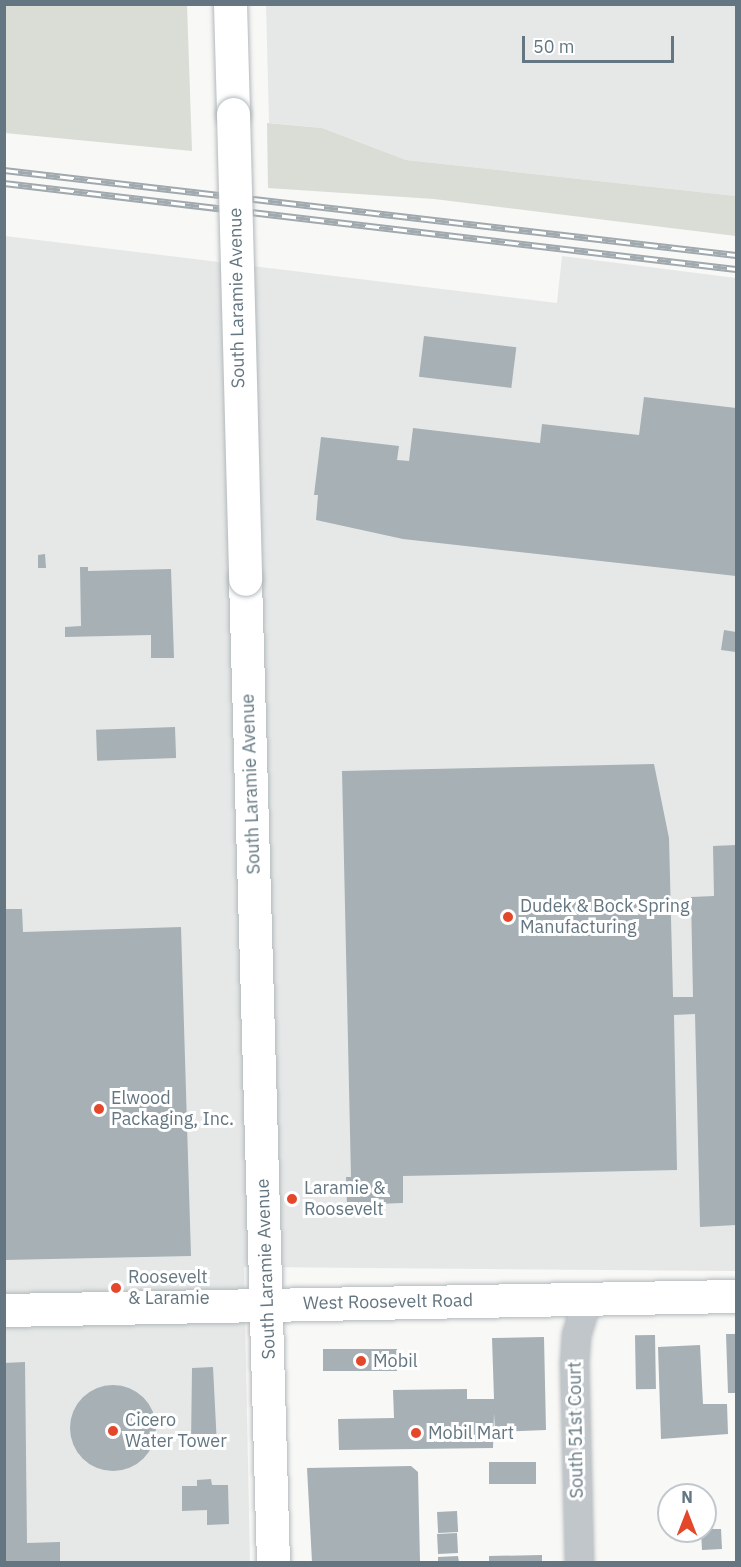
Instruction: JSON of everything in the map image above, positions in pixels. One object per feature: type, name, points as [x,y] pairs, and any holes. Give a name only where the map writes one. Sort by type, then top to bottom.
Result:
[{"type":"main road","name":"South Laramie Avenue","points":[[230,4],[273,1563]]},
{"type":"main road","name":"West Roosevelt Road","points":[[4,1310],[736,1296]]},
{"type":"street","name":"South 51st Court","points":[[579,1563],[574,1365],[576,1335],[587,1299]]},
{"type":"shaded area","points":[[4,5],[187,5],[192,151],[5,133]]},
{"type":"shaded area","points":[[266,5],[736,5],[736,196],[406,160],[322,128],[269,123]]},
{"type":"shaded area","points":[[267,123],[322,128],[406,160],[736,196],[736,236],[434,199],[268,188]]},
{"type":"shaded area","points":[[5,236],[557,303],[562,256],[736,278],[736,1271],[244,1267],[250,1562],[5,1562]]},
{"type":"building","points":[[424,336],[516,347],[511,388],[419,377]]},
{"type":"building","points":[[644,397],[736,408],[736,576],[403,539],[316,520],[318,495],[314,495],[321,437],[399,446],[397,460],[409,461],[413,428],[540,443],[542,424],[639,435]]},
{"type":"building","points":[[45,554],[46,568],[38,568],[38,555]]},
{"type":"building","points":[[80,567],[88,567],[88,571],[171,569],[174,658],[151,658],[151,635],[65,637],[65,627],[81,626]]},
{"type":"building","points":[[724,630],[736,632],[736,652],[721,650]]},
{"type":"building","points":[[175,727],[176,758],[97,761],[96,730]]},
{"type":"building","name":"Dudek & Bock Spring Manufacturing","points":[[654,764],[669,838],[673,997],[693,997],[691,897],[714,896],[713,846],[736,845],[736,1225],[700,1227],[695,1014],[674,1015],[677,1170],[403,1176],[403,1203],[347,1205],[346,1177],[351,1177],[342,771]]},
{"type":"building","name":"Elwood Packaging, Inc.","points":[[6,909],[22,909],[23,932],[181,927],[191,1256],[4,1260]]},
{"type":"building","points":[[726,1334],[736,1334],[736,1393],[728,1393]]},
{"type":"building","points":[[635,1335],[655,1335],[656,1389],[636,1389]]},
{"type":"building","name":"Mobil Mart","points":[[544,1337],[546,1430],[495,1432],[494,1413],[493,1448],[339,1450],[338,1419],[394,1418],[393,1390],[467,1389],[467,1399],[494,1399],[492,1338]]},
{"type":"building","points":[[700,1345],[703,1404],[727,1404],[728,1434],[661,1439],[658,1347]]},
{"type":"building","name":"Mobil","points":[[323,1349],[397,1349],[397,1371],[323,1371]]},
{"type":"building","points":[[25,1362],[27,1543],[60,1542],[60,1562],[4,1562],[4,1363]]},
{"type":"building","points":[[213,1367],[217,1446],[191,1446],[192,1368]]},
{"type":"building","name":"Cicero Water Tower","points":[[113,1385],[130,1388],[144,1397],[153,1411],[156,1428],[153,1445],[144,1459],[130,1468],[113,1471],[96,1468],[82,1459],[73,1445],[70,1428],[73,1411],[82,1397],[96,1388]]},
{"type":"building","points":[[489,1462],[536,1462],[536,1484],[489,1484]]},
{"type":"building","points":[[411,1466],[418,1472],[420,1562],[312,1562],[307,1468]]},
{"type":"building","points":[[211,1479],[212,1485],[228,1485],[229,1524],[207,1525],[207,1510],[182,1511],[182,1486],[197,1486],[197,1480]]},
{"type":"building","points":[[457,1511],[458,1532],[438,1533],[437,1512]]},
{"type":"building","points":[[717,1529],[721,1529],[722,1549],[702,1550],[702,1543],[717,1543]]},
{"type":"building","points":[[457,1533],[458,1553],[438,1554],[437,1534]]},
{"type":"building","points":[[542,1555],[542,1562],[489,1562],[489,1556]]},
{"type":"building","points":[[458,1556],[459,1562],[438,1562],[438,1557]]},
{"type":"railway","points":[[4,170],[736,255]]},
{"type":"railway","points":[[4,183],[736,269]]},
{"type":"place","name":"Dudek & Bock Spring Manufacturing","points":[[508,917]]},
{"type":"place","name":"Elwood Packaging, Inc.","points":[[99,1109]]},
{"type":"place","name":"Laramie & Roosevelt","points":[[292,1199]]},
{"type":"place","name":"Roosevelt & Laramie","points":[[116,1288]]},
{"type":"place","name":"Mobil","points":[[361,1361]]},
{"type":"place","name":"Cicero Water Tower","points":[[113,1431]]},
{"type":"place","name":"Mobil Mart","points":[[416,1433]]}]
